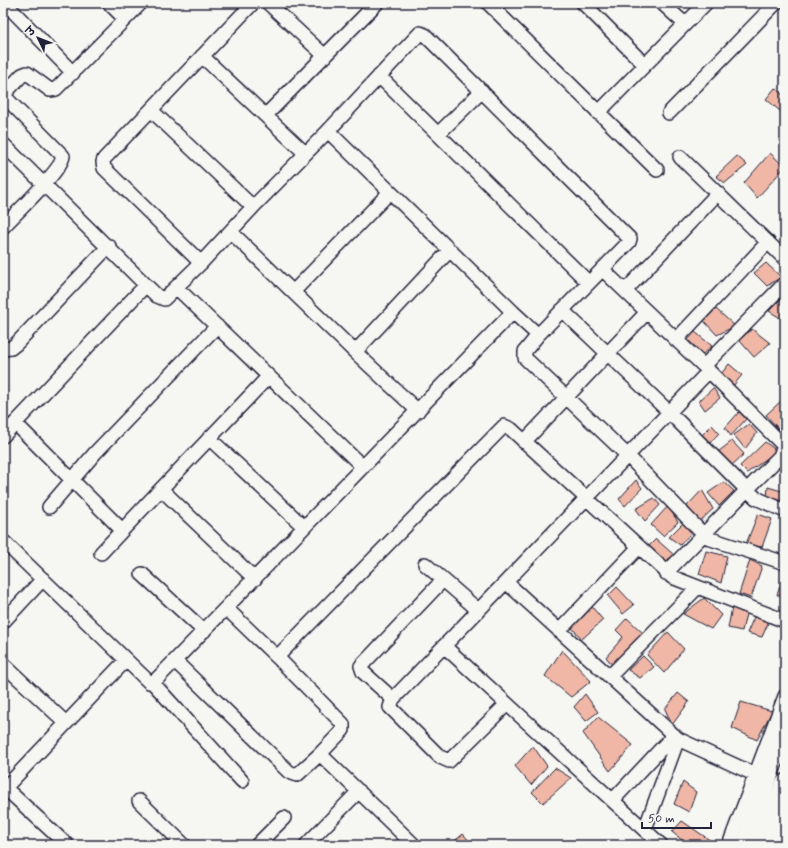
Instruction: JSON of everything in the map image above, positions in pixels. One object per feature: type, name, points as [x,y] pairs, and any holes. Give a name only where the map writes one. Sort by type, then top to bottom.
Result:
[{"type":"highway","points":[[749,845],[770,779]]},
{"type":"highway","points":[[779,845],[785,830]]},
{"type":"main road","points":[[770,779],[785,734]]},
{"type":"street","points":[[5,3],[73,72]]},
{"type":"street","points":[[109,3],[125,19]]},
{"type":"street","points":[[3,227],[43,184],[62,161],[63,156],[7,99],[5,94],[24,74],[30,75],[50,90],[54,91],[141,3]]},
{"type":"street","points":[[201,263],[103,165],[104,159],[252,3]]},
{"type":"street","points":[[268,3],[325,56]]},
{"type":"street","points":[[266,115],[377,3]]},
{"type":"street","points":[[488,3],[657,170]]},
{"type":"street","points":[[583,3],[645,65]]},
{"type":"street","points":[[662,3],[685,24]]},
{"type":"street","points":[[598,113],[706,3]]},
{"type":"street","points":[[669,114],[776,3]]},
{"type":"street","points":[[3,144],[109,246],[157,296],[164,299],[177,288],[232,232],[253,207],[328,131],[417,35],[422,33],[628,236],[629,242],[538,335],[525,351],[525,358],[628,455],[703,534],[712,539],[785,563]]},
{"type":"street","points":[[202,56],[305,153]]},
{"type":"street","points":[[379,76],[588,283]]},
{"type":"street","points":[[438,134],[482,92]]},
{"type":"street","points":[[151,110],[253,207]]},
{"type":"street","points":[[328,131],[538,335]]},
{"type":"street","points":[[680,157],[785,258]]},
{"type":"street","points":[[293,292],[390,192]]},
{"type":"street","points":[[625,291],[718,193]]},
{"type":"street","points":[[232,232],[418,411]]},
{"type":"street","points":[[676,340],[768,242]]},
{"type":"street","points":[[3,349],[11,348],[16,344],[109,246]]},
{"type":"street","points":[[355,352],[450,250]]},
{"type":"street","points":[[602,269],[783,444],[784,448],[782,457],[747,490],[666,573]]},
{"type":"street","points":[[506,704],[452,760],[448,761],[440,757],[390,708],[392,699],[669,412],[706,369],[785,283]]},
{"type":"street","points":[[3,436],[146,285]]},
{"type":"street","points":[[177,288],[363,467]]},
{"type":"street","points":[[562,310],[669,412],[747,490],[761,500],[785,511]]},
{"type":"street","points":[[153,683],[513,312]]},
{"type":"street","points":[[524,442],[647,312]]},
{"type":"street","points":[[49,507],[95,453],[217,326]]},
{"type":"street","points":[[101,553],[208,438],[268,377]]},
{"type":"street","points":[[15,423],[122,530]]},
{"type":"street","points":[[277,657],[501,427],[508,427],[666,573],[677,580],[785,621]]},
{"type":"street","points":[[208,438],[304,527]]},
{"type":"street","points":[[162,489],[255,579]]},
{"type":"street","points":[[3,541],[149,682],[153,683],[242,781]]},
{"type":"street","points":[[559,631],[638,548]]},
{"type":"street","points":[[424,564],[478,610]]},
{"type":"street","points":[[142,574],[204,631]]},
{"type":"street","points":[[3,622],[43,579]]},
{"type":"street","points":[[392,699],[363,672],[361,666],[443,580]]},
{"type":"street","points":[[506,582],[676,737],[770,779]]},
{"type":"street","points":[[610,676],[697,588]]},
{"type":"street","points":[[175,661],[289,772],[297,775],[320,754],[343,730],[343,724],[226,608]]},
{"type":"street","points":[[444,646],[661,845]]},
{"type":"street","points":[[67,845],[4,788],[126,660]]},
{"type":"street","points":[[3,664],[66,723]]},
{"type":"street","points":[[728,845],[770,779],[785,696]]},
{"type":"street","points":[[613,800],[676,737]]},
{"type":"street","points":[[645,829],[676,737]]},
{"type":"street","points":[[320,754],[414,845]]},
{"type":"street","points":[[306,845],[359,791]]},
{"type":"street","points":[[139,801],[184,845]]},
{"type":"street","points":[[258,845],[284,818]]},
{"type":"building","points":[[775,88],[785,97],[785,105],[780,111],[766,99]]},
{"type":"building","points":[[770,153],[785,167],[757,198],[744,183]]},
{"type":"building","points":[[737,156],[747,165],[725,183],[716,176]]},
{"type":"building","points":[[766,263],[781,277],[767,286],[754,273]]},
{"type":"building","points":[[785,295],[785,321],[769,311]]},
{"type":"building","points":[[716,309],[735,326],[717,335],[704,321]]},
{"type":"building","points":[[752,329],[770,343],[754,357],[739,340]]},
{"type":"building","points":[[695,332],[712,346],[703,354],[688,340]]},
{"type":"building","points":[[729,364],[742,375],[733,386],[721,374]]},
{"type":"building","points":[[713,388],[720,398],[705,410],[699,401]]},
{"type":"building","points":[[781,401],[785,405],[785,436],[766,415]]},
{"type":"building","points":[[739,412],[746,419],[731,436],[725,428]]},
{"type":"building","points":[[749,424],[757,433],[745,449],[734,435]]},
{"type":"building","points":[[712,425],[719,433],[709,444],[701,436]]},
{"type":"building","points":[[732,441],[744,454],[730,467],[718,452]]},
{"type":"building","points":[[765,442],[777,451],[747,473],[740,466]]},
{"type":"building","points":[[636,480],[642,488],[625,506],[619,499]]},
{"type":"building","points":[[724,482],[734,491],[719,506],[708,493]]},
{"type":"building","points":[[768,487],[785,492],[785,504],[767,498]]},
{"type":"building","points":[[702,490],[713,509],[699,522],[687,506]]},
{"type":"building","points":[[654,498],[660,505],[645,521],[636,509]]},
{"type":"building","points":[[668,506],[678,522],[663,536],[651,525]]},
{"type":"building","points":[[758,514],[772,519],[762,547],[746,544]]},
{"type":"building","points":[[686,520],[692,532],[680,545],[669,537]]},
{"type":"building","points":[[656,539],[674,555],[663,563],[648,547]]},
{"type":"building","points":[[706,551],[727,556],[721,583],[699,574]]},
{"type":"building","points":[[750,560],[762,566],[751,598],[739,594]]},
{"type":"building","points":[[783,577],[785,577],[785,595],[777,595]]},
{"type":"building","points":[[617,587],[634,605],[623,614],[608,596]]},
{"type":"building","points":[[704,598],[721,615],[711,629],[683,614]]},
{"type":"building","points":[[592,607],[603,620],[582,639],[572,628]]},
{"type":"building","points":[[732,607],[746,614],[742,631],[728,628]]},
{"type":"building","points":[[754,617],[769,621],[762,637],[747,633]]},
{"type":"building","points":[[627,618],[644,634],[613,666],[606,657],[623,637],[616,630]]},
{"type":"building","points":[[668,632],[684,649],[664,673],[647,655]]},
{"type":"building","points":[[562,650],[591,681],[571,697],[545,676]]},
{"type":"building","points":[[643,656],[654,667],[640,678],[628,670]]},
{"type":"building","points":[[678,693],[689,702],[672,725],[665,709]]},
{"type":"building","points":[[585,694],[598,712],[586,721],[574,707]]},
{"type":"building","points":[[741,702],[772,711],[757,740],[732,728]]},
{"type":"building","points":[[598,717],[633,745],[610,771],[583,733]]},
{"type":"building","points":[[533,746],[547,766],[531,785],[515,766]]},
{"type":"building","points":[[555,768],[571,778],[543,803],[532,792]]},
{"type":"building","points":[[683,782],[696,792],[689,812],[674,804]]},
{"type":"building","points":[[682,821],[714,843],[712,845],[688,845],[672,832]]},
{"type":"building","points":[[463,834],[473,845],[450,845]]}]
